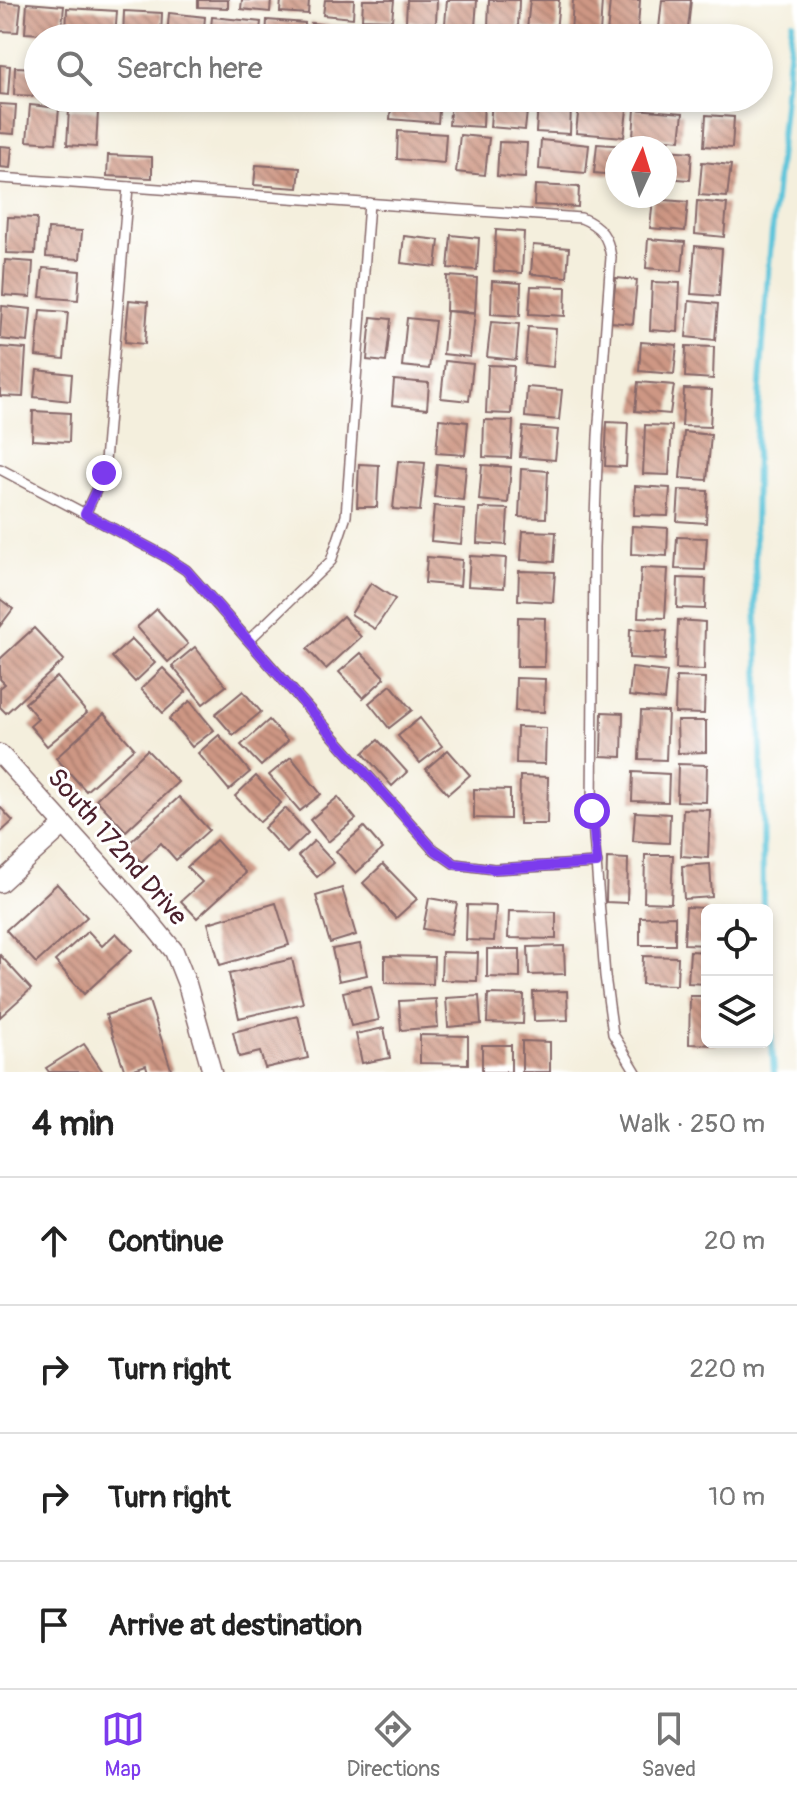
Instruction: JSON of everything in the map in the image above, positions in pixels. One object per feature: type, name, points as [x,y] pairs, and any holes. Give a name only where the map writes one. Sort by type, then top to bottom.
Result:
[{"type":"street","name":"South 172nd Drive","points":[[0,754],[134,902],[174,951],[187,984],[212,1072]]},
{"type":"street","points":[[0,883],[64,825]]},
{"type":"lane","points":[[0,178],[581,218],[595,224],[608,238],[611,257],[598,436],[591,676],[592,811],[605,976],[613,1034],[636,1072]]},
{"type":"lane","points":[[85,514],[104,473],[128,187]]},
{"type":"lane","points":[[249,640],[331,561],[341,537],[346,516],[369,203]]},
{"type":"lane","points":[[0,469],[186,570],[432,848],[455,864],[494,869],[597,863]]},
{"type":"building","points":[[198,0],[228,0],[228,8],[198,7]]},
{"type":"building","points":[[242,0],[271,0],[270,12],[241,9]]},
{"type":"building","points":[[281,0],[309,0],[308,14],[280,12]]},
{"type":"building","points":[[325,0],[354,0],[353,18],[323,15]]},
{"type":"building","points":[[363,0],[394,0],[392,20],[362,19]]},
{"type":"building","points":[[407,0],[437,0],[436,23],[406,22]]},
{"type":"building","points":[[447,0],[477,0],[475,24],[445,24]]},
{"type":"building","points":[[489,0],[519,0],[518,24],[488,24]]},
{"type":"building","points":[[530,0],[559,0],[557,24],[528,24]]},
{"type":"building","points":[[573,0],[602,0],[601,24],[572,24]]},
{"type":"building","points":[[610,0],[640,0],[638,24],[608,24]]},
{"type":"building","points":[[662,0],[691,0],[688,24],[659,24]]},
{"type":"building","points":[[0,2],[21,4],[18,32],[0,31]]},
{"type":"building","points":[[27,3],[64,6],[62,24],[26,24]]},
{"type":"building","points":[[67,8],[117,11],[116,24],[66,24]]},
{"type":"building","points":[[124,11],[162,13],[162,24],[124,24]]},
{"type":"building","points":[[169,13],[205,17],[204,24],[168,24]]},
{"type":"building","points":[[212,17],[261,22],[261,24],[211,24]]},
{"type":"building","points":[[267,20],[305,23],[305,24],[267,24]]},
{"type":"building","points":[[0,65],[10,66],[8,95],[0,94]]},
{"type":"building","points":[[15,67],[24,67],[24,95],[14,95]]},
{"type":"building","points":[[0,104],[16,105],[14,134],[0,133]]},
{"type":"building","points":[[29,112],[59,112],[56,143],[27,141]]},
{"type":"building","points":[[69,112],[98,112],[96,147],[67,145]]},
{"type":"building","points":[[391,112],[439,112],[438,123],[390,119]]},
{"type":"building","points":[[450,112],[484,112],[483,127],[449,125]]},
{"type":"building","points":[[491,112],[527,112],[525,130],[490,127]]},
{"type":"building","points":[[537,112],[571,112],[570,134],[536,132]]},
{"type":"building","points":[[578,112],[627,112],[624,136],[576,133]]},
{"type":"building","points":[[635,112],[683,113],[680,140],[677,136],[633,136]]},
{"type":"building","points":[[706,115],[734,117],[732,148],[704,146]]},
{"type":"building","points":[[398,131],[446,134],[444,163],[397,159]]},
{"type":"building","points":[[460,135],[489,138],[485,175],[456,172]]},
{"type":"building","points":[[541,140],[589,145],[586,173],[539,169]]},
{"type":"building","points":[[499,142],[527,143],[525,178],[497,176]]},
{"type":"building","points":[[597,144],[605,145],[605,174],[594,173]]},
{"type":"building","points":[[0,146],[12,147],[10,168],[0,167]]},
{"type":"building","points":[[677,151],[692,152],[690,180],[677,179]]},
{"type":"building","points":[[108,155],[152,157],[152,178],[107,176]]},
{"type":"building","points":[[702,162],[731,165],[727,197],[699,195]]},
{"type":"building","points":[[256,165],[300,168],[298,188],[254,185]]},
{"type":"building","points":[[535,185],[579,187],[578,207],[534,205]]},
{"type":"building","points":[[677,201],[688,202],[685,231],[650,228],[652,208],[677,208]]},
{"type":"building","points":[[697,201],[727,204],[724,237],[695,234]]},
{"type":"building","points":[[8,217],[37,218],[35,254],[6,253]]},
{"type":"building","points":[[48,229],[82,231],[80,259],[46,257]]},
{"type":"building","points":[[496,230],[524,232],[522,273],[494,271]]},
{"type":"building","points":[[451,235],[479,238],[477,270],[448,268]]},
{"type":"building","points":[[404,236],[439,240],[436,267],[401,263]]},
{"type":"building","points":[[648,239],[685,242],[682,271],[646,268]]},
{"type":"building","points":[[533,245],[569,248],[567,277],[531,274]]},
{"type":"building","points":[[695,246],[722,249],[719,296],[691,294]]},
{"type":"building","points":[[5,260],[33,262],[31,297],[3,295]]},
{"type":"building","points":[[43,268],[80,271],[78,300],[40,297]]},
{"type":"building","points":[[447,276],[477,278],[475,312],[446,311]]},
{"type":"building","points":[[616,278],[637,280],[633,324],[611,322]]},
{"type":"building","points":[[492,281],[521,283],[520,316],[491,314]]},
{"type":"building","points":[[652,282],[680,283],[678,332],[650,330]]},
{"type":"building","points":[[531,286],[566,287],[565,316],[529,314]]},
{"type":"building","points":[[129,300],[148,302],[145,344],[125,342]]},
{"type":"building","points":[[689,301],[718,304],[715,340],[686,337]]},
{"type":"building","points":[[2,306],[31,309],[28,342],[0,339]]},
{"type":"building","points":[[40,310],[68,312],[64,359],[36,356]]},
{"type":"building","points":[[447,311],[475,314],[470,357],[443,354]]},
{"type":"building","points":[[371,317],[391,319],[386,362],[367,360]]},
{"type":"building","points":[[407,318],[435,321],[429,369],[402,366]]},
{"type":"building","points":[[491,322],[519,324],[516,360],[487,357]]},
{"type":"building","points":[[528,327],[556,329],[553,367],[525,364]]},
{"type":"building","points":[[641,342],[677,345],[674,374],[639,371]]},
{"type":"building","points":[[686,346],[714,347],[713,379],[685,377]]},
{"type":"building","points":[[0,347],[26,349],[23,397],[0,396]]},
{"type":"building","points":[[445,361],[473,364],[469,401],[441,398]]},
{"type":"building","points":[[488,365],[514,366],[511,414],[486,413]]},
{"type":"building","points":[[37,370],[72,374],[70,401],[34,397]]},
{"type":"building","points":[[394,380],[429,383],[427,409],[392,405]]},
{"type":"building","points":[[638,382],[674,385],[670,414],[635,411]]},
{"type":"building","points":[[527,387],[562,390],[559,420],[525,417]]},
{"type":"building","points":[[684,389],[712,390],[710,427],[682,426]]},
{"type":"building","points":[[33,411],[70,413],[69,442],[32,440]]},
{"type":"building","points":[[439,419],[468,422],[465,455],[436,453]]},
{"type":"building","points":[[484,420],[513,421],[511,458],[483,457]]},
{"type":"building","points":[[607,422],[628,423],[626,467],[605,466]]},
{"type":"building","points":[[645,425],[672,426],[669,475],[643,474]]},
{"type":"building","points":[[523,427],[558,430],[555,460],[520,457]]},
{"type":"building","points":[[684,432],[711,435],[707,480],[680,478]]},
{"type":"building","points":[[398,461],[425,463],[420,511],[393,509]]},
{"type":"building","points":[[359,464],[379,465],[377,507],[357,507]]},
{"type":"building","points":[[437,464],[466,467],[463,500],[434,497]]},
{"type":"building","points":[[482,465],[511,467],[508,503],[479,500]]},
{"type":"building","points":[[521,469],[548,471],[546,518],[519,517]]},
{"type":"building","points":[[635,486],[670,488],[668,516],[634,515]]},
{"type":"building","points":[[679,490],[708,491],[706,523],[677,521]]},
{"type":"building","points":[[434,506],[464,509],[461,544],[431,541]]},
{"type":"building","points":[[479,508],[508,509],[506,545],[477,543]]},
{"type":"building","points":[[632,526],[668,528],[667,556],[631,554]]},
{"type":"building","points":[[523,531],[556,532],[554,562],[521,560]]},
{"type":"building","points":[[677,537],[707,538],[705,570],[675,569]]},
{"type":"building","points":[[470,556],[506,558],[504,588],[468,586]]},
{"type":"building","points":[[427,557],[462,560],[460,586],[425,583]]},
{"type":"building","points":[[641,568],[668,569],[665,618],[638,617]]},
{"type":"building","points":[[519,571],[555,572],[553,602],[518,600]]},
{"type":"building","points":[[678,578],[706,579],[705,609],[677,608]]},
{"type":"building","points":[[371,583],[395,599],[375,629],[351,614]]},
{"type":"building","points":[[0,599],[13,609],[0,626]]},
{"type":"building","points":[[157,609],[188,644],[168,662],[137,627]]},
{"type":"building","points":[[343,616],[361,637],[326,669],[307,649]]},
{"type":"building","points":[[518,617],[545,618],[544,667],[517,667]]},
{"type":"building","points":[[678,620],[705,622],[704,670],[676,669]]},
{"type":"building","points":[[34,628],[64,660],[6,713],[0,707],[0,688],[5,684],[0,679],[0,659]]},
{"type":"building","points":[[630,629],[667,631],[665,660],[629,658]]},
{"type":"building","points":[[132,639],[155,663],[135,682],[112,657]]},
{"type":"building","points":[[195,647],[226,686],[203,704],[172,666]]},
{"type":"building","points":[[361,653],[385,678],[363,698],[339,672]]},
{"type":"building","points":[[163,668],[186,692],[163,713],[141,689]]},
{"type":"building","points":[[632,668],[667,672],[664,700],[629,696]]},
{"type":"building","points":[[57,677],[87,713],[47,746],[30,726],[38,719],[25,703]]},
{"type":"building","points":[[676,677],[705,678],[704,714],[675,713]]},
{"type":"building","points":[[516,678],[545,679],[544,712],[515,711]]},
{"type":"building","points":[[391,685],[412,710],[389,728],[369,703]]},
{"type":"building","points":[[243,691],[261,712],[233,735],[215,714]]},
{"type":"building","points":[[190,701],[214,730],[192,747],[169,719]]},
{"type":"building","points":[[641,711],[668,712],[666,760],[639,759]]},
{"type":"building","points":[[602,712],[623,713],[622,757],[601,756]]},
{"type":"building","points":[[104,714],[134,748],[86,791],[56,758]]},
{"type":"building","points":[[420,718],[442,746],[420,763],[398,736]]},
{"type":"building","points":[[269,720],[288,741],[261,766],[241,745]]},
{"type":"building","points":[[677,721],[706,721],[706,752],[678,753]]},
{"type":"building","points":[[517,727],[546,728],[545,764],[516,763]]},
{"type":"building","points":[[219,735],[250,772],[229,790],[198,753]]},
{"type":"building","points":[[378,740],[407,772],[392,786],[363,753]]},
{"type":"building","points":[[147,750],[178,782],[126,831],[96,799]]},
{"type":"building","points":[[448,750],[470,775],[448,794],[426,769]]},
{"type":"building","points":[[291,757],[321,794],[300,811],[269,775]]},
{"type":"building","points":[[678,764],[707,765],[706,802],[677,801]]},
{"type":"building","points":[[633,772],[669,774],[668,802],[632,801]]},
{"type":"building","points":[[256,776],[281,803],[260,822],[235,796]]},
{"type":"building","points":[[520,776],[548,777],[547,824],[519,824]]},
{"type":"building","points":[[474,789],[510,790],[510,819],[474,818]]},
{"type":"building","points":[[179,797],[209,830],[176,860],[161,843],[141,862],[126,846]]},
{"type":"building","points":[[338,797],[356,819],[328,842],[310,820]]},
{"type":"building","points":[[0,807],[13,821],[0,833]]},
{"type":"building","points":[[285,808],[308,833],[287,853],[264,828]]},
{"type":"building","points":[[683,809],[710,810],[708,858],[681,856]]},
{"type":"building","points":[[635,812],[670,814],[669,843],[633,841]]},
{"type":"building","points":[[364,827],[383,849],[356,873],[336,851]]},
{"type":"building","points":[[216,840],[246,873],[197,918],[181,901],[202,882],[187,867]]},
{"type":"building","points":[[314,841],[334,863],[317,877],[298,856]]},
{"type":"building","points":[[645,855],[673,855],[671,903],[644,902]]},
{"type":"building","points":[[607,858],[628,859],[627,903],[606,902]]},
{"type":"building","points":[[383,864],[417,899],[396,918],[363,883]]},
{"type":"building","points":[[710,864],[712,897],[684,899],[682,866]]},
{"type":"building","points":[[57,884],[87,917],[36,963],[6,930]]},
{"type":"building","points":[[342,888],[356,935],[330,943],[316,896]]},
{"type":"building","points":[[429,898],[457,903],[451,934],[423,929]]},
{"type":"building","points":[[276,903],[289,945],[220,965],[208,923]]},
{"type":"building","points":[[467,905],[496,906],[494,941],[466,940]]},
{"type":"building","points":[[686,907],[701,908],[701,945],[684,944]]},
{"type":"building","points":[[509,911],[556,912],[556,939],[508,938]]},
{"type":"building","points":[[675,916],[675,945],[640,945],[640,917]]},
{"type":"building","points":[[88,931],[102,946],[116,933],[132,950],[84,994],[55,961]]},
{"type":"building","points":[[360,944],[367,975],[339,981],[332,949]]},
{"type":"building","points":[[564,946],[565,974],[529,975],[528,947]]},
{"type":"building","points":[[487,949],[520,949],[520,978],[487,977]]},
{"type":"building","points":[[690,951],[701,952],[701,984],[688,983]]},
{"type":"building","points":[[442,952],[478,953],[477,981],[441,980]]},
{"type":"building","points":[[0,955],[31,989],[0,1017]]},
{"type":"building","points":[[385,956],[434,957],[433,984],[385,983]]},
{"type":"building","points":[[643,956],[678,957],[677,985],[642,984]]},
{"type":"building","points":[[292,959],[303,1003],[239,1018],[229,974]]},
{"type":"building","points":[[371,986],[379,1020],[351,1026],[343,992]]},
{"type":"building","points":[[567,991],[568,1020],[534,1021],[533,992]]},
{"type":"building","points":[[488,994],[524,995],[523,1024],[487,1023]]},
{"type":"building","points":[[479,996],[481,1024],[448,1027],[446,998]]},
{"type":"building","points":[[690,996],[701,996],[701,1044],[689,1044]]},
{"type":"building","points":[[436,999],[438,1027],[401,1030],[399,1001]]},
{"type":"building","points":[[149,1001],[172,1072],[148,1072],[146,1065],[125,1072],[106,1015]]},
{"type":"building","points":[[298,1016],[308,1058],[265,1068],[260,1052],[239,1057],[233,1032]]},
{"type":"building","points":[[384,1028],[390,1058],[362,1063],[356,1034]]},
{"type":"building","points":[[420,1035],[468,1036],[468,1064],[420,1063]]},
{"type":"building","points":[[522,1041],[550,1042],[550,1072],[522,1072]]},
{"type":"building","points":[[84,1044],[103,1072],[49,1072],[46,1068]]},
{"type":"building","points":[[482,1045],[511,1045],[511,1072],[482,1072]]},
{"type":"waterway","points":[[763,904],[755,566],[756,440],[792,22]]},
{"type":"waterway","points":[[772,1048],[774,1072]]},
{"type":"route","points":[[104,473],[85,514],[186,570],[432,848],[455,864],[494,869],[597,863],[592,811]]}]
